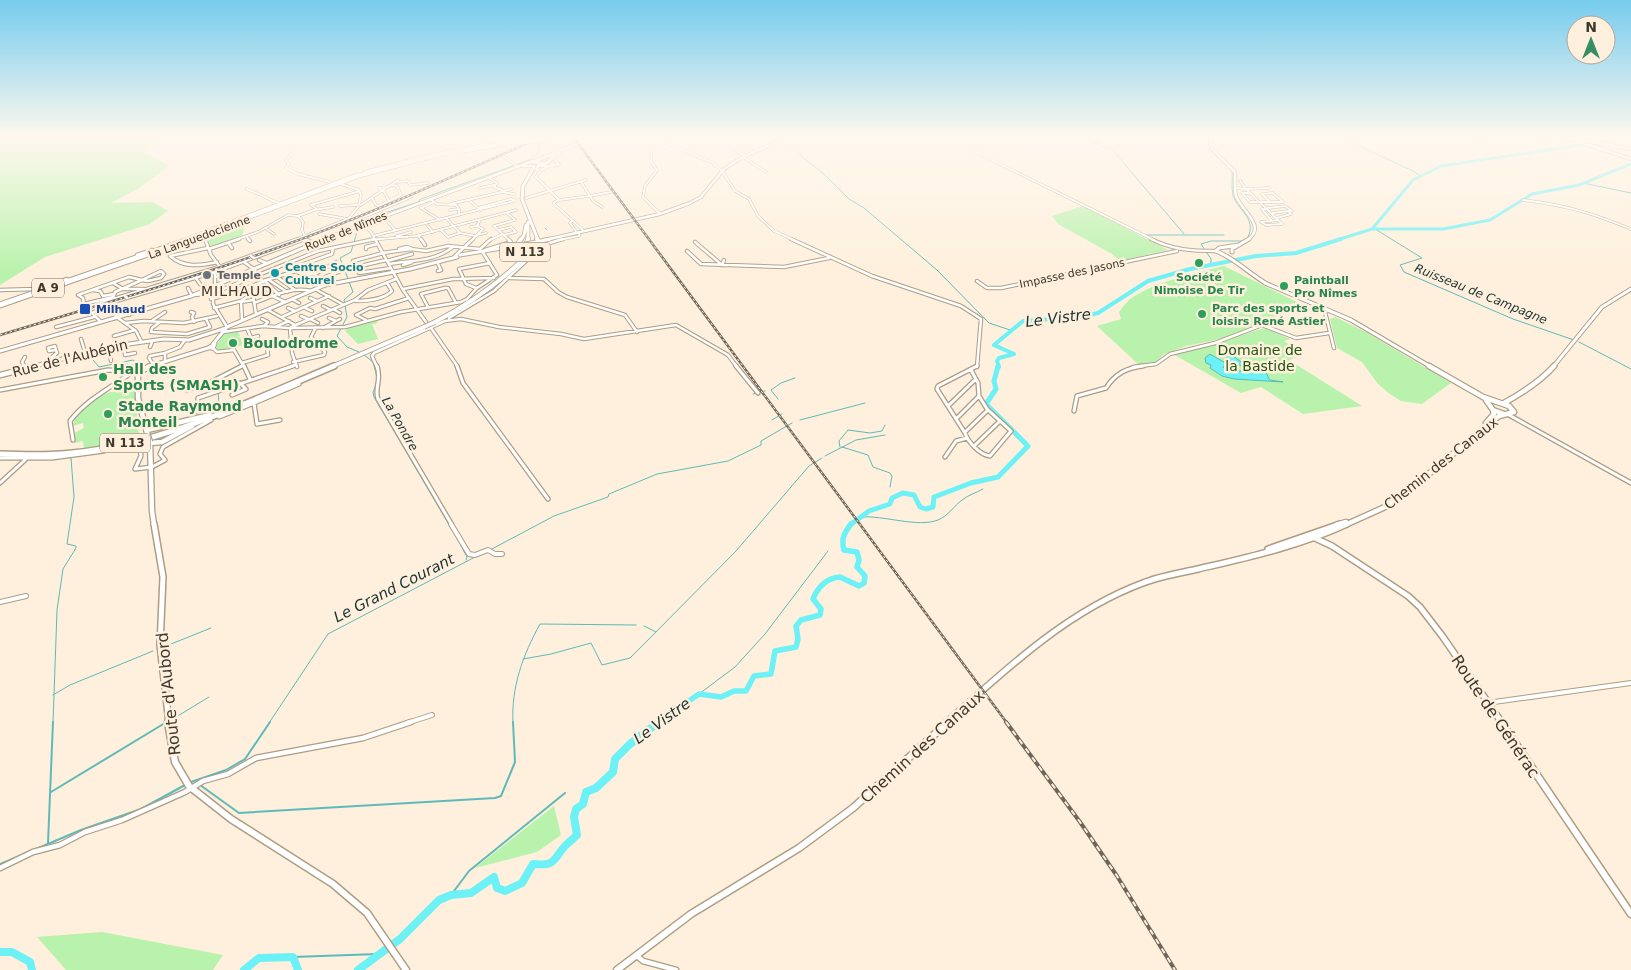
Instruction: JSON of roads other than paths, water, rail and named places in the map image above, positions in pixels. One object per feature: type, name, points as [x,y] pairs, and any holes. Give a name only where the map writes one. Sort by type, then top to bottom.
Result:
[{"type":"highway","name":"La Languedocienne","points":[[0,306],[164,249],[340,183]]},
{"type":"highway","name":"La Languedocienne","points":[[0,306],[175,247],[345,183]]},
{"type":"highway","points":[[31,292],[97,272]]},
{"type":"main road","name":"N 113","points":[[0,454],[44,455],[104,448],[168,432],[245,404],[435,322],[466,306],[496,285],[516,266],[528,244],[530,232],[523,196],[527,183]]},
{"type":"main road","points":[[496,285],[521,264],[538,242],[524,209]]},
{"type":"main road","points":[[496,285],[517,263],[518,245],[526,231],[524,209]]},
{"type":"street","points":[[0,290],[44,287],[182,240],[330,183]]},
{"type":"street","points":[[351,220],[361,205],[394,183]]},
{"type":"street","points":[[410,183],[413,186],[426,183]]},
{"type":"street","name":"Route de Nîmes","points":[[0,352],[193,296],[312,244],[471,183]]},
{"type":"street","points":[[480,188],[497,183]]},
{"type":"street","points":[[543,183],[559,200]]},
{"type":"street","points":[[526,198],[552,192],[574,183]]},
{"type":"street","points":[[582,183],[593,201],[602,207]]},
{"type":"street","points":[[647,183],[643,197],[660,214]]},
{"type":"street","points":[[0,390],[113,370],[131,373],[139,372],[151,362],[165,360],[213,346],[226,328],[325,285],[393,272],[477,252],[538,242],[660,214],[700,198],[712,183]]},
{"type":"street","points":[[730,183],[735,191],[749,199],[758,216],[774,231],[872,276],[961,306],[982,319],[978,332],[979,358],[977,367],[938,386],[937,390],[967,438],[986,456],[990,456],[1011,431],[988,410],[979,396],[976,379],[971,370]]},
{"type":"street","points":[[1039,183],[1173,249],[1232,255]]},
{"type":"street","points":[[1232,255],[1232,249],[1252,237],[1255,226],[1252,217],[1236,196],[1236,183]]},
{"type":"street","points":[[1242,183],[1258,202],[1269,209],[1273,213],[1278,219],[1282,224],[1266,226],[1261,222],[1272,221],[1278,219],[1291,214],[1288,211]]},
{"type":"street","points":[[341,184],[360,191]]},
{"type":"street","points":[[376,184],[389,201]]},
{"type":"street","points":[[494,185],[503,191],[514,194]]},
{"type":"street","points":[[372,198],[377,206],[401,195],[397,186],[379,188]]},
{"type":"street","points":[[1236,188],[1269,188]]},
{"type":"street","points":[[450,204],[511,189]]},
{"type":"street","points":[[247,190],[263,195],[278,203]]},
{"type":"street","points":[[360,191],[361,205]]},
{"type":"street","points":[[316,209],[311,205],[360,191]]},
{"type":"street","points":[[584,232],[553,204],[559,200],[611,192]]},
{"type":"street","points":[[1250,193],[1242,193],[1250,202],[1258,202],[1270,202],[1283,202],[1273,193],[1262,194],[1270,202]]},
{"type":"street","points":[[86,313],[92,312],[114,298],[123,289],[141,281],[152,273],[161,271],[164,274],[162,278],[156,280],[141,281],[131,276],[78,295],[83,298],[84,304],[114,298],[126,297],[215,272],[221,268],[411,197]]},
{"type":"street","points":[[430,199],[437,204],[456,205],[460,209]]},
{"type":"street","points":[[188,288],[193,296],[211,293],[315,252],[514,201],[514,199],[481,209]]},
{"type":"street","points":[[469,200],[493,216]]},
{"type":"street","points":[[1523,200],[1556,204],[1592,213],[1631,229]]},
{"type":"street","points":[[434,202],[421,208],[425,212],[436,215],[440,220]]},
{"type":"street","points":[[340,206],[361,205]]},
{"type":"street","points":[[1272,221],[1262,209],[1285,206],[1292,211],[1273,213]]},
{"type":"street","points":[[298,216],[316,209],[333,207]]},
{"type":"street","points":[[450,210],[460,209]]},
{"type":"street","points":[[459,215],[460,209]]},
{"type":"street","points":[[373,237],[390,238],[418,235],[516,210]]},
{"type":"street","points":[[483,251],[511,242],[495,226],[516,219],[507,212]]},
{"type":"street","points":[[217,262],[192,266],[168,256],[229,244],[247,237],[292,213],[302,220],[302,230],[305,237]]},
{"type":"street","points":[[319,214],[351,220],[357,226]]},
{"type":"street","points":[[446,218],[460,233]]},
{"type":"street","points":[[477,226],[480,220]]},
{"type":"street","points":[[572,221],[570,223],[578,233]]},
{"type":"street","points":[[388,222],[395,230]]},
{"type":"street","points":[[362,224],[370,229],[390,268],[425,325]]},
{"type":"street","points":[[428,226],[433,232]]},
{"type":"street","points":[[499,230],[515,226]]},
{"type":"street","points":[[458,256],[483,228],[471,227]]},
{"type":"street","points":[[390,268],[359,273],[353,260],[412,249],[425,251],[453,247],[481,248],[495,236],[516,232],[510,227]]},
{"type":"street","points":[[265,228],[274,234]]},
{"type":"street","points":[[441,230],[447,236],[460,233],[477,235],[486,232]]},
{"type":"street","points":[[390,238],[411,232]]},
{"type":"street","points":[[502,554],[498,555],[488,550],[475,555],[469,554],[375,394],[380,380],[373,354],[431,328],[482,300],[543,246],[565,238],[579,236],[578,233]]},
{"type":"street","points":[[418,235],[425,245]]},
{"type":"street","points":[[247,237],[250,241]]},
{"type":"street","points":[[205,238],[208,249],[220,267]]},
{"type":"street","points":[[126,297],[146,289],[305,240],[312,244],[315,252]]},
{"type":"street","points":[[1156,241],[1172,248],[1190,251]]},
{"type":"street","points":[[695,242],[722,265]]},
{"type":"street","points":[[229,244],[232,248]]},
{"type":"street","points":[[366,248],[377,244]]},
{"type":"street","points":[[1217,252],[1224,248],[1239,245]]},
{"type":"street","points":[[403,265],[443,256],[453,247]]},
{"type":"street","points":[[241,302],[251,295],[263,281],[296,271],[301,265],[332,254],[333,248]]},
{"type":"street","points":[[1224,248],[1237,262],[1265,283],[1364,328]]},
{"type":"street","points":[[1173,249],[1206,252]]},
{"type":"street","name":"Impasse des Jasons","points":[[1169,252],[1173,249]]},
{"type":"street","points":[[222,332],[249,326],[340,328],[366,320],[466,300],[477,288],[494,278],[496,273],[483,251]]},
{"type":"street","points":[[687,251],[701,264],[784,267],[830,258]]},
{"type":"street","name":"Impasse des Jasons","points":[[978,281],[984,286],[1001,288],[1179,251]]},
{"type":"street","points":[[712,257],[713,252]]},
{"type":"street","points":[[356,267],[412,254]]},
{"type":"street","points":[[285,256],[291,260]]},
{"type":"street","points":[[259,260],[270,270]]},
{"type":"street","points":[[314,260],[325,267]]},
{"type":"street","points":[[722,265],[724,260]]},
{"type":"street","points":[[389,264],[404,261],[412,262]]},
{"type":"street","points":[[244,262],[255,270]]},
{"type":"street","points":[[296,271],[303,274],[315,274],[336,262]]},
{"type":"street","points":[[437,262],[441,270],[438,271]]},
{"type":"street","points":[[477,288],[467,286],[459,269],[490,263]]},
{"type":"street","points":[[320,279],[340,271]]},
{"type":"street","points":[[215,272],[211,299],[217,316],[226,328]]},
{"type":"street","points":[[250,272],[266,282],[268,287],[279,295]]},
{"type":"street","points":[[315,274],[325,285]]},
{"type":"street","points":[[242,275],[249,283]]},
{"type":"street","points":[[215,277],[226,276]]},
{"type":"street","points":[[372,276],[376,280]]},
{"type":"street","points":[[195,277],[200,284]]},
{"type":"street","points":[[277,277],[295,290]]},
{"type":"street","points":[[403,289],[462,278],[494,278]]},
{"type":"street","points":[[509,278],[544,279],[567,298],[625,315],[637,332]]},
{"type":"street","points":[[268,279],[287,292]]},
{"type":"street","points":[[352,279],[353,284]]},
{"type":"street","points":[[291,327],[355,300],[368,290],[397,279]]},
{"type":"street","points":[[113,283],[123,289],[146,289]]},
{"type":"street","points":[[355,300],[365,301],[389,294],[392,291],[387,283]]},
{"type":"street","points":[[1265,283],[1334,312],[1364,328],[1483,397],[1512,408],[1514,412],[1511,415]]},
{"type":"street","points":[[231,286],[251,295],[275,296],[304,288],[311,291]]},
{"type":"street","points":[[214,308],[241,302],[268,287]]},
{"type":"street","points":[[428,308],[421,294],[445,288],[448,288],[456,303]]},
{"type":"street","points":[[315,289],[342,304]]},
{"type":"street","name":"Chemin des Canaux","points":[[1490,405],[1508,402],[1550,372],[1602,308],[1616,297],[1631,289]]},
{"type":"street","points":[[93,290],[100,291],[103,296],[114,298]]},
{"type":"street","points":[[262,290],[285,302]]},
{"type":"street","points":[[251,295],[256,314]]},
{"type":"street","points":[[211,299],[222,296]]},
{"type":"street","points":[[282,317],[329,296]]},
{"type":"street","points":[[84,308],[114,298]]},
{"type":"street","points":[[114,298],[117,317],[134,330],[140,341]]},
{"type":"street","points":[[310,298],[318,302]]},
{"type":"street","points":[[366,320],[356,315],[370,308],[376,309],[409,298]]},
{"type":"street","points":[[292,299],[300,303]]},
{"type":"street","points":[[241,302],[242,320]]},
{"type":"street","points":[[323,306],[340,313]]},
{"type":"street","points":[[129,314],[130,307]]},
{"type":"street","points":[[305,307],[312,310]]},
{"type":"street","points":[[288,308],[295,311]]},
{"type":"street","points":[[268,310],[289,321],[291,327],[289,341],[295,365]]},
{"type":"street","points":[[1326,310],[1329,333],[1334,348]]},
{"type":"street","points":[[92,312],[91,314],[101,322]]},
{"type":"street","points":[[152,320],[164,312]]},
{"type":"street","points":[[191,312],[194,313],[192,317],[194,322]]},
{"type":"street","points":[[125,323],[139,320],[178,323],[194,322],[217,316]]},
{"type":"street","points":[[301,316],[318,323]]},
{"type":"street","points":[[56,327],[94,317]]},
{"type":"street","points":[[329,318],[336,321]]},
{"type":"street","points":[[161,322],[152,327],[151,332],[189,334],[211,326],[206,319]]},
{"type":"street","points":[[262,319],[268,322],[262,326]]},
{"type":"street","points":[[321,328],[340,319]]},
{"type":"street","points":[[445,321],[462,319],[499,327],[561,334],[584,340],[680,326],[728,355],[758,393]]},
{"type":"street","points":[[277,326],[289,321]]},
{"type":"street","points":[[1074,411],[1077,396],[1106,388],[1114,376],[1132,368],[1156,364],[1170,354],[1215,343],[1262,325],[1296,338],[1329,333]]},
{"type":"street","points":[[249,326],[251,338],[258,336]]},
{"type":"street","name":"Rue de l'Aubépin","points":[[0,375],[108,347],[140,341],[185,340],[226,328]]},
{"type":"street","points":[[198,411],[197,398],[324,355],[325,352],[311,336],[316,328]]},
{"type":"street","points":[[431,328],[456,362],[463,383],[548,498]]},
{"type":"street","points":[[114,336],[134,330]]},
{"type":"street","points":[[168,339],[176,333]]},
{"type":"street","points":[[81,339],[85,352]]},
{"type":"street","points":[[150,348],[153,340]]},
{"type":"street","points":[[151,362],[150,357],[152,354],[165,353],[180,347],[185,340]]},
{"type":"street","points":[[187,390],[225,376],[242,364],[265,358],[268,356],[267,348],[269,346],[289,341]]},
{"type":"street","points":[[124,344],[125,355],[135,353]]},
{"type":"street","points":[[213,346],[217,352],[234,350],[250,379]]},
{"type":"street","points":[[108,347],[111,361]]},
{"type":"street","points":[[52,361],[52,357],[57,353],[57,350]]},
{"type":"street","points":[[165,353],[165,360]]},
{"type":"street","points":[[25,357],[22,362],[26,368]]},
{"type":"street","points":[[73,440],[70,421],[74,414],[131,373],[136,367],[118,366],[113,370]]},
{"type":"street","name":"Route d'Aubord","points":[[139,372],[138,398],[150,442],[155,535],[163,577],[160,645],[168,721],[175,762],[190,787],[231,819],[333,884],[367,913],[386,938],[406,970]]},
{"type":"street","points":[[948,406],[976,379]]},
{"type":"street","points":[[232,395],[246,389],[240,383]]},
{"type":"street","points":[[0,458],[25,459],[72,456],[134,445],[140,448],[141,456],[135,469],[150,468],[165,460],[160,454],[163,447],[208,421],[300,384]]},
{"type":"street","name":"Chemin des Canaux","points":[[1512,408],[1511,404],[1520,394]]},
{"type":"street","points":[[956,419],[979,396]]},
{"type":"street","points":[[1483,397],[1493,410],[1511,415],[1631,483]]},
{"type":"street","points":[[147,432],[206,417],[256,399]]},
{"type":"street","points":[[197,406],[206,404]]},
{"type":"street","points":[[151,451],[162,442],[194,425],[245,404]]},
{"type":"street","points":[[251,404],[256,404],[257,424],[280,420]]},
{"type":"street","points":[[965,432],[988,410]]},
{"type":"street","name":"Chemin des Canaux","points":[[617,970],[691,914],[799,848],[847,813],[999,675],[1038,642],[1062,626],[1112,596],[1144,582],[1276,550],[1313,538],[1323,538],[1326,531],[1355,519],[1396,497],[1479,430],[1494,414],[1493,410]]},
{"type":"street","name":"Chemin des Canaux","points":[[1242,557],[1326,531],[1385,507],[1414,486],[1499,416],[1511,415]]},
{"type":"street","points":[[974,446],[1000,421]]},
{"type":"street","points":[[945,457],[956,441],[967,438]]},
{"type":"street","points":[[150,442],[162,442]]},
{"type":"street","points":[[0,483],[25,459]]},
{"type":"street","name":"Route de Générac","points":[[1323,538],[1332,546],[1408,596],[1420,607],[1631,914]]},
{"type":"street","points":[[0,602],[26,596]]},
{"type":"street","points":[[1486,703],[1631,684]]},
{"type":"street","points":[[0,868],[33,852],[60,845],[85,832],[122,820],[203,781],[228,774],[256,758],[363,738],[432,715]]},
{"type":"street","points":[[636,955],[643,961],[676,970]]},
{"type":"water","points":[[1220,350],[1229,353],[1244,364],[1244,366],[1234,364],[1223,367],[1228,370],[1262,370],[1270,380],[1283,382],[1234,379],[1222,376],[1210,368],[1211,365],[1206,363],[1205,358],[1210,354],[1229,365],[1230,360],[1219,353]]},
{"type":"waterway","name":"La Pondre","points":[[359,352],[347,347],[337,336],[347,317],[344,300],[353,292],[340,258],[351,252],[358,222],[418,202],[421,199],[465,183]]},
{"type":"waterway","points":[[833,183],[849,199],[864,208],[937,270],[989,323],[1010,330]]},
{"type":"waterway","points":[[1141,183],[1184,234]]},
{"type":"waterway","points":[[1232,183],[1235,201],[1249,220],[1250,230],[1248,237]]},
{"type":"waterway","points":[[1372,229],[1410,183]]},
{"type":"waterway","name":"Le Vistre","points":[[1372,229],[1443,229],[1490,220],[1532,194],[1583,183]]},
{"type":"waterway","points":[[1584,183],[1631,193]]},
{"type":"waterway","name":"Le Vistre","points":[[1337,240],[1372,229]]},
{"type":"waterway","name":"Ruisseau de Campagne","points":[[1375,229],[1422,258],[1400,265],[1404,272],[1513,319],[1574,340]]},
{"type":"waterway","points":[[1146,235],[1224,235]]},
{"type":"waterway","name":"Le Vistre","points":[[999,367],[997,361],[999,358],[1014,354],[994,345],[1023,321],[1081,317],[1098,313],[1148,281],[1190,269],[1256,256],[1296,253],[1341,239]]},
{"type":"waterway","points":[[1211,265],[1211,259],[1201,244],[1211,241],[1243,241]]},
{"type":"waterway","name":"Ruisseau de Campagne","points":[[1579,342],[1631,369]]},
{"type":"waterway","points":[[87,353],[99,367],[133,360],[137,363],[137,369]]},
{"type":"waterway","name":"La Pondre","points":[[363,354],[373,362],[377,377]]},
{"type":"waterway","name":"Le Vistre","points":[[851,525],[869,511],[890,504],[892,498],[903,493],[914,495],[920,507],[926,509],[933,507],[934,497],[971,483],[998,477],[1028,446],[986,404],[996,389],[994,381],[998,366]]},
{"type":"waterway","points":[[221,378],[231,373]]},
{"type":"waterway","points":[[778,399],[771,390],[781,383],[795,378]]},
{"type":"waterway","points":[[211,382],[218,387],[219,411]]},
{"type":"waterway","name":"La Pondre","points":[[377,383],[373,392],[374,397],[458,540],[467,557],[466,560]]},
{"type":"waterway","points":[[753,394],[765,391]]},
{"type":"waterway","points":[[800,420],[865,403]]},
{"type":"waterway","points":[[772,420],[782,414]]},
{"type":"waterway","name":"Le Grand Courant","points":[[490,550],[554,516],[608,497],[609,494],[657,474],[728,461],[761,445],[761,441],[792,423]]},
{"type":"waterway","points":[[840,447],[839,441],[848,430],[870,433],[882,431],[885,425]]},
{"type":"waterway","points":[[842,447],[856,440],[885,435]]},
{"type":"waterway","points":[[825,456],[842,447]]},
{"type":"waterway","points":[[842,447],[868,455],[873,467],[890,473],[892,476],[890,487]]},
{"type":"waterway","points":[[54,694],[57,610],[63,569],[76,548],[76,546],[67,544],[74,497],[71,458]]},
{"type":"waterway","points":[[656,632],[736,551],[809,466],[822,458]]},
{"type":"waterway","points":[[860,517],[920,523],[930,522],[942,518],[964,498],[983,489]]},
{"type":"waterway","name":"Le Vistre","points":[[657,723],[699,694],[721,697],[734,691],[746,691],[754,676],[771,674],[775,651],[796,647],[798,639],[796,626],[801,620],[820,615],[821,609],[813,599],[824,584],[831,579],[840,577],[859,586],[864,583],[865,576],[857,567],[859,560],[857,552],[844,550],[844,536],[851,525]]},
{"type":"waterway","points":[[699,694],[735,667],[765,634],[828,551]]},
{"type":"waterway","name":"Le Grand Courant","points":[[269,723],[328,634],[475,557]]},
{"type":"waterway","points":[[523,659],[540,624],[636,625]]},
{"type":"waterway","points":[[644,626],[656,632]]},
{"type":"waterway","points":[[166,646],[211,628]]},
{"type":"waterway","points":[[523,659],[551,654],[591,643],[602,665],[630,658],[656,632]]},
{"type":"waterway","points":[[54,694],[70,685],[153,651]]},
{"type":"waterway","points":[[513,722],[516,684],[523,659]]},
{"type":"waterway","points":[[53,723],[54,694]]},
{"type":"waterway","points":[[171,720],[209,697]]},
{"type":"waterway","points":[[48,843],[53,722]]},
{"type":"waterway","name":"Le Grand Courant","points":[[191,782],[226,770],[245,759],[270,722]]},
{"type":"waterway","points":[[200,785],[239,813],[495,798],[501,796],[515,762],[513,722]]},
{"type":"waterway","name":"Le Vistre","points":[[358,970],[400,939],[439,900],[451,895],[471,893],[494,877],[497,888],[505,891],[522,883],[533,864],[546,864],[553,861],[577,835],[574,817],[576,809],[583,804],[586,792],[596,788],[613,772],[615,759],[630,744],[659,722]]},
{"type":"waterway","points":[[51,792],[165,723]]},
{"type":"waterway","name":"Le Grand Courant","points":[[0,864],[81,830],[141,809],[185,785]]},
{"type":"waterway","points":[[451,895],[469,871],[565,793]]},
{"type":"waterway","name":"Le Vistre","points":[[0,952],[12,952],[30,962],[32,970]]},
{"type":"waterway","points":[[293,957],[378,954]]},
{"type":"waterway","name":"Le Vistre","points":[[244,970],[259,958],[293,957],[298,970]]},
{"type":"railway","points":[[0,335],[138,294],[274,249],[341,224],[437,183]]},
{"type":"railway","points":[[608,183],[1007,723]]},
{"type":"railway","points":[[1006,722],[1080,822],[1117,876],[1175,970]]},
{"type":"place","name":"Société Nimoise De Tir","points":[[1199,263]]},
{"type":"place","name":"Centre Socio Culturel","points":[[275,273]]},
{"type":"place","name":"Temple","points":[[207,275]]},
{"type":"place","name":"Paintball Pro Nîmes","points":[[1284,286]]},
{"type":"place","name":"Milhaud","points":[[85,309]]},
{"type":"place","name":"Parc des sports et loisirs René Astier","points":[[1202,314]]},
{"type":"place","name":"Boulodrome","points":[[233,343]]},
{"type":"place","name":"Hall des Sports (SMASH)","points":[[103,377]]},
{"type":"place","name":"Stade Raymond Monteil","points":[[108,414]]},
{"type":"district","name":"MILHAUD","points":[[237,291]]},
{"type":"park label","name":"Domaine de la Bastide","points":[[1260,358]]}]
